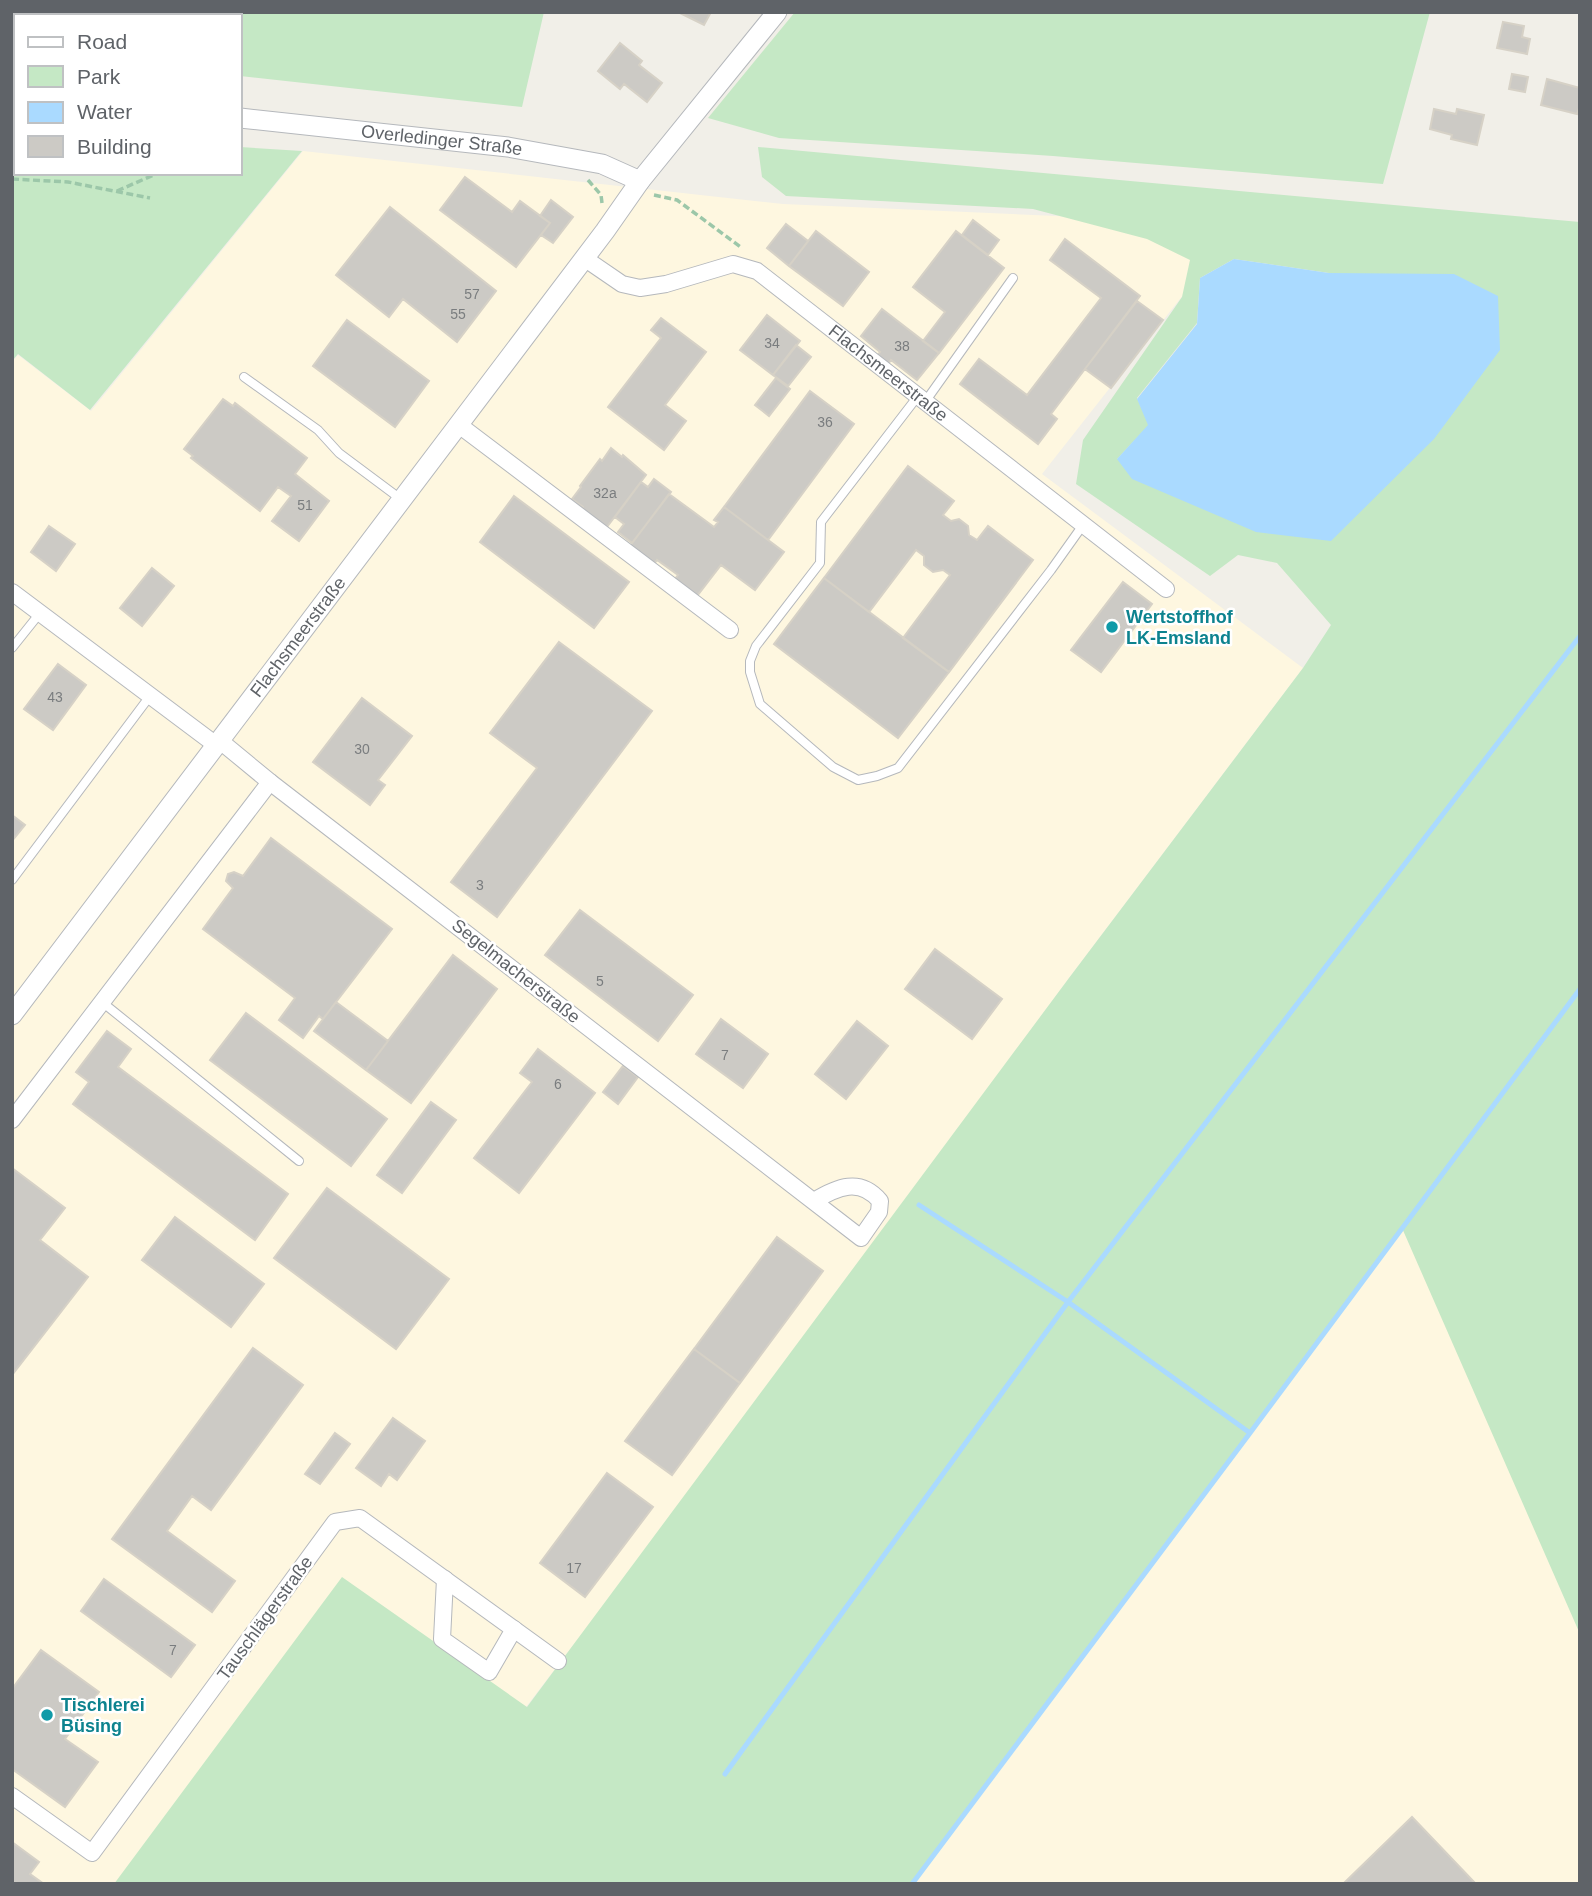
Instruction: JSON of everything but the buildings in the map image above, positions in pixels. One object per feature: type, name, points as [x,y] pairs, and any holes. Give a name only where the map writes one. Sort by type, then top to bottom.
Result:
[{"type":"street","name":"Flachsmeerstraße","points":[[12,1015],[635,188],[777,12]]},
{"type":"street","name":"Overledinger Straße","points":[[242,118],[508,147],[602,164],[635,188]]},
{"type":"street","name":"Flachsmeerstraße","points":[[584,258],[622,284],[640,288],[666,284],[733,264],[757,271],[1167,589]]},
{"type":"street","points":[[459,425],[730,630]]},
{"type":"street","name":"Segelmacherstraße","points":[[12,592],[270,782],[814,1201]]},
{"type":"street","points":[[12,1120],[270,782]]},
{"type":"street","name":"Tauschlägerstraße","points":[[12,1797],[92,1853],[335,1522],[360,1518],[558,1661]]},
{"type":"street","points":[[445,1579],[442,1639],[489,1672],[514,1629]]},
{"type":"lane","points":[[1013,278],[922,399],[821,522],[820,563],[756,646],[750,661],[750,672],[760,704],[834,767],[858,780],[898,768],[1051,570],[1083,524]]},
{"type":"lane","points":[[244,377],[318,430],[339,453],[402,500]]},
{"type":"lane","points":[[12,648],[40,613]]},
{"type":"lane","points":[[12,880],[150,696]]},
{"type":"lane","points":[[102,1002],[299,1161]]},
{"type":"path","points":[[115,191],[153,175]]},
{"type":"path","points":[[12,179],[68,182],[150,198]]},
{"type":"path","points":[[635,188],[677,200],[750,253]]},
{"type":"shaded area","points":[[303,151],[783,204],[1239,224],[1042,474],[1303,668],[1069,978],[704,1474],[526,1707],[114,1884],[12,1884],[12,362],[18,355],[91,411]]},
{"type":"shaded area","points":[[1402,1227],[1580,1630],[1580,1884],[912,1884]]},
{"type":"green space","points":[[12,12],[544,12],[522,107],[242,76],[242,14],[14,14],[12,52]]},
{"type":"green space","points":[[795,12],[1430,12],[1383,184],[1053,156],[779,138],[708,118]]},
{"type":"green space","points":[[12,131],[14,175],[242,175],[242,147],[302,151],[90,410],[18,354],[12,361]]},
{"type":"green space","points":[[758,147],[1580,222],[1580,1634],[1402,1228],[912,1884],[114,1884],[342,1577],[527,1707],[1303,668],[1331,625],[1277,563],[1238,555],[1210,576],[1076,484],[1083,440],[1182,297],[1190,260],[1147,239],[1033,209],[786,196],[762,177]],"holes":[[[1234,259],[1329,273],[1117,459],[1149,425],[1137,398],[1197,323],[1200,278]]]},
{"type":"water","points":[[1234,259],[1329,273],[1454,274],[1498,296],[1500,350],[1434,439],[1331,541],[1256,532],[1132,479],[1117,459],[1148,425],[1137,399],[1197,324],[1200,278]]},
{"type":"waterway","points":[[725,1774],[1068,1302],[1580,636]]},
{"type":"waterway","points":[[1250,1433],[1580,989]]},
{"type":"waterway","points":[[912,1884],[1250,1433],[1068,1302],[919,1205]]},
{"type":"place","name":"Wertstoffhof LK-Emsland","points":[[1112,627]]},
{"type":"place","name":"Tischlerei Büsing","points":[[47,1715]]}]
